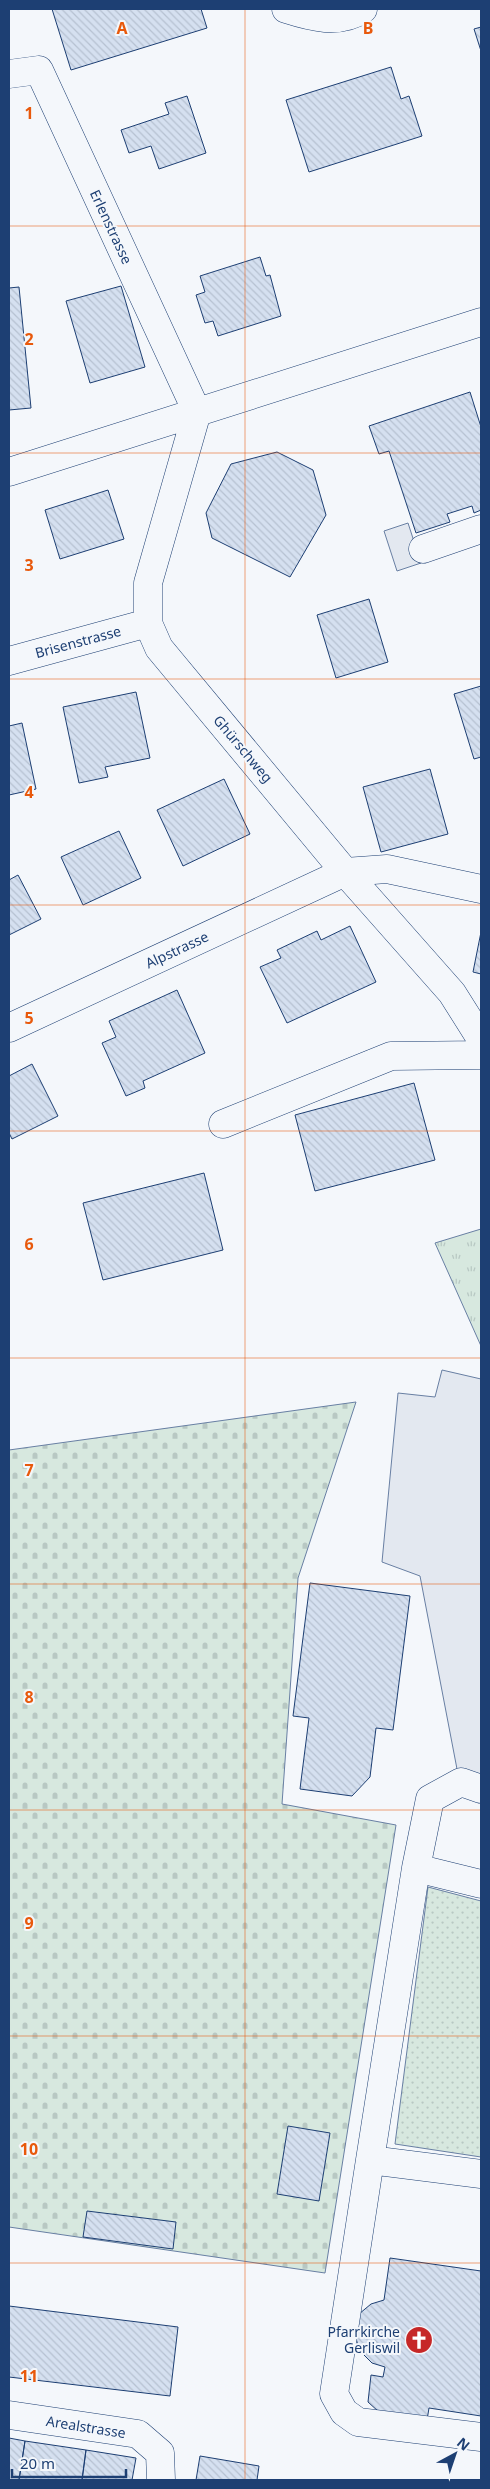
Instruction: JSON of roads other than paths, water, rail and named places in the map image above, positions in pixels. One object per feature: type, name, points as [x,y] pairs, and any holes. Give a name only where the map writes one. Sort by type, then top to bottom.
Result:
[{"type":"street","points":[[286,9],[327,20],[356,14],[363,9]]},
{"type":"street","name":"Erlenstrasse","points":[[9,74],[39,70],[197,412]]},
{"type":"street","points":[[9,472],[481,322]]},
{"type":"street","name":"Ghürschweg","points":[[197,412],[148,583],[148,623],[159,648],[345,872],[452,993],[481,1039]]},
{"type":"street","points":[[423,548],[481,528]]},
{"type":"street","name":"Brisenstrasse","points":[[9,662],[148,623]]},
{"type":"street","points":[[345,872],[387,869],[481,889]]},
{"type":"street","name":"Alpstrasse","points":[[9,1028],[345,872]]},
{"type":"street","points":[[223,1124],[391,1056],[481,1055]]},
{"type":"street","points":[[481,1788],[461,1782],[430,1799],[416,1868],[334,2394],[344,2412],[358,2422],[481,2437]]},
{"type":"street","points":[[416,1868],[481,1884]]},
{"type":"street","points":[[370,2160],[481,2174]]},
{"type":"street","name":"Arealstrasse","points":[[9,2415],[138,2434],[160,2453],[161,2480]]},
{"type":"place","name":"Pfarrkirche Gerliswil","points":[[419,2340]]}]
